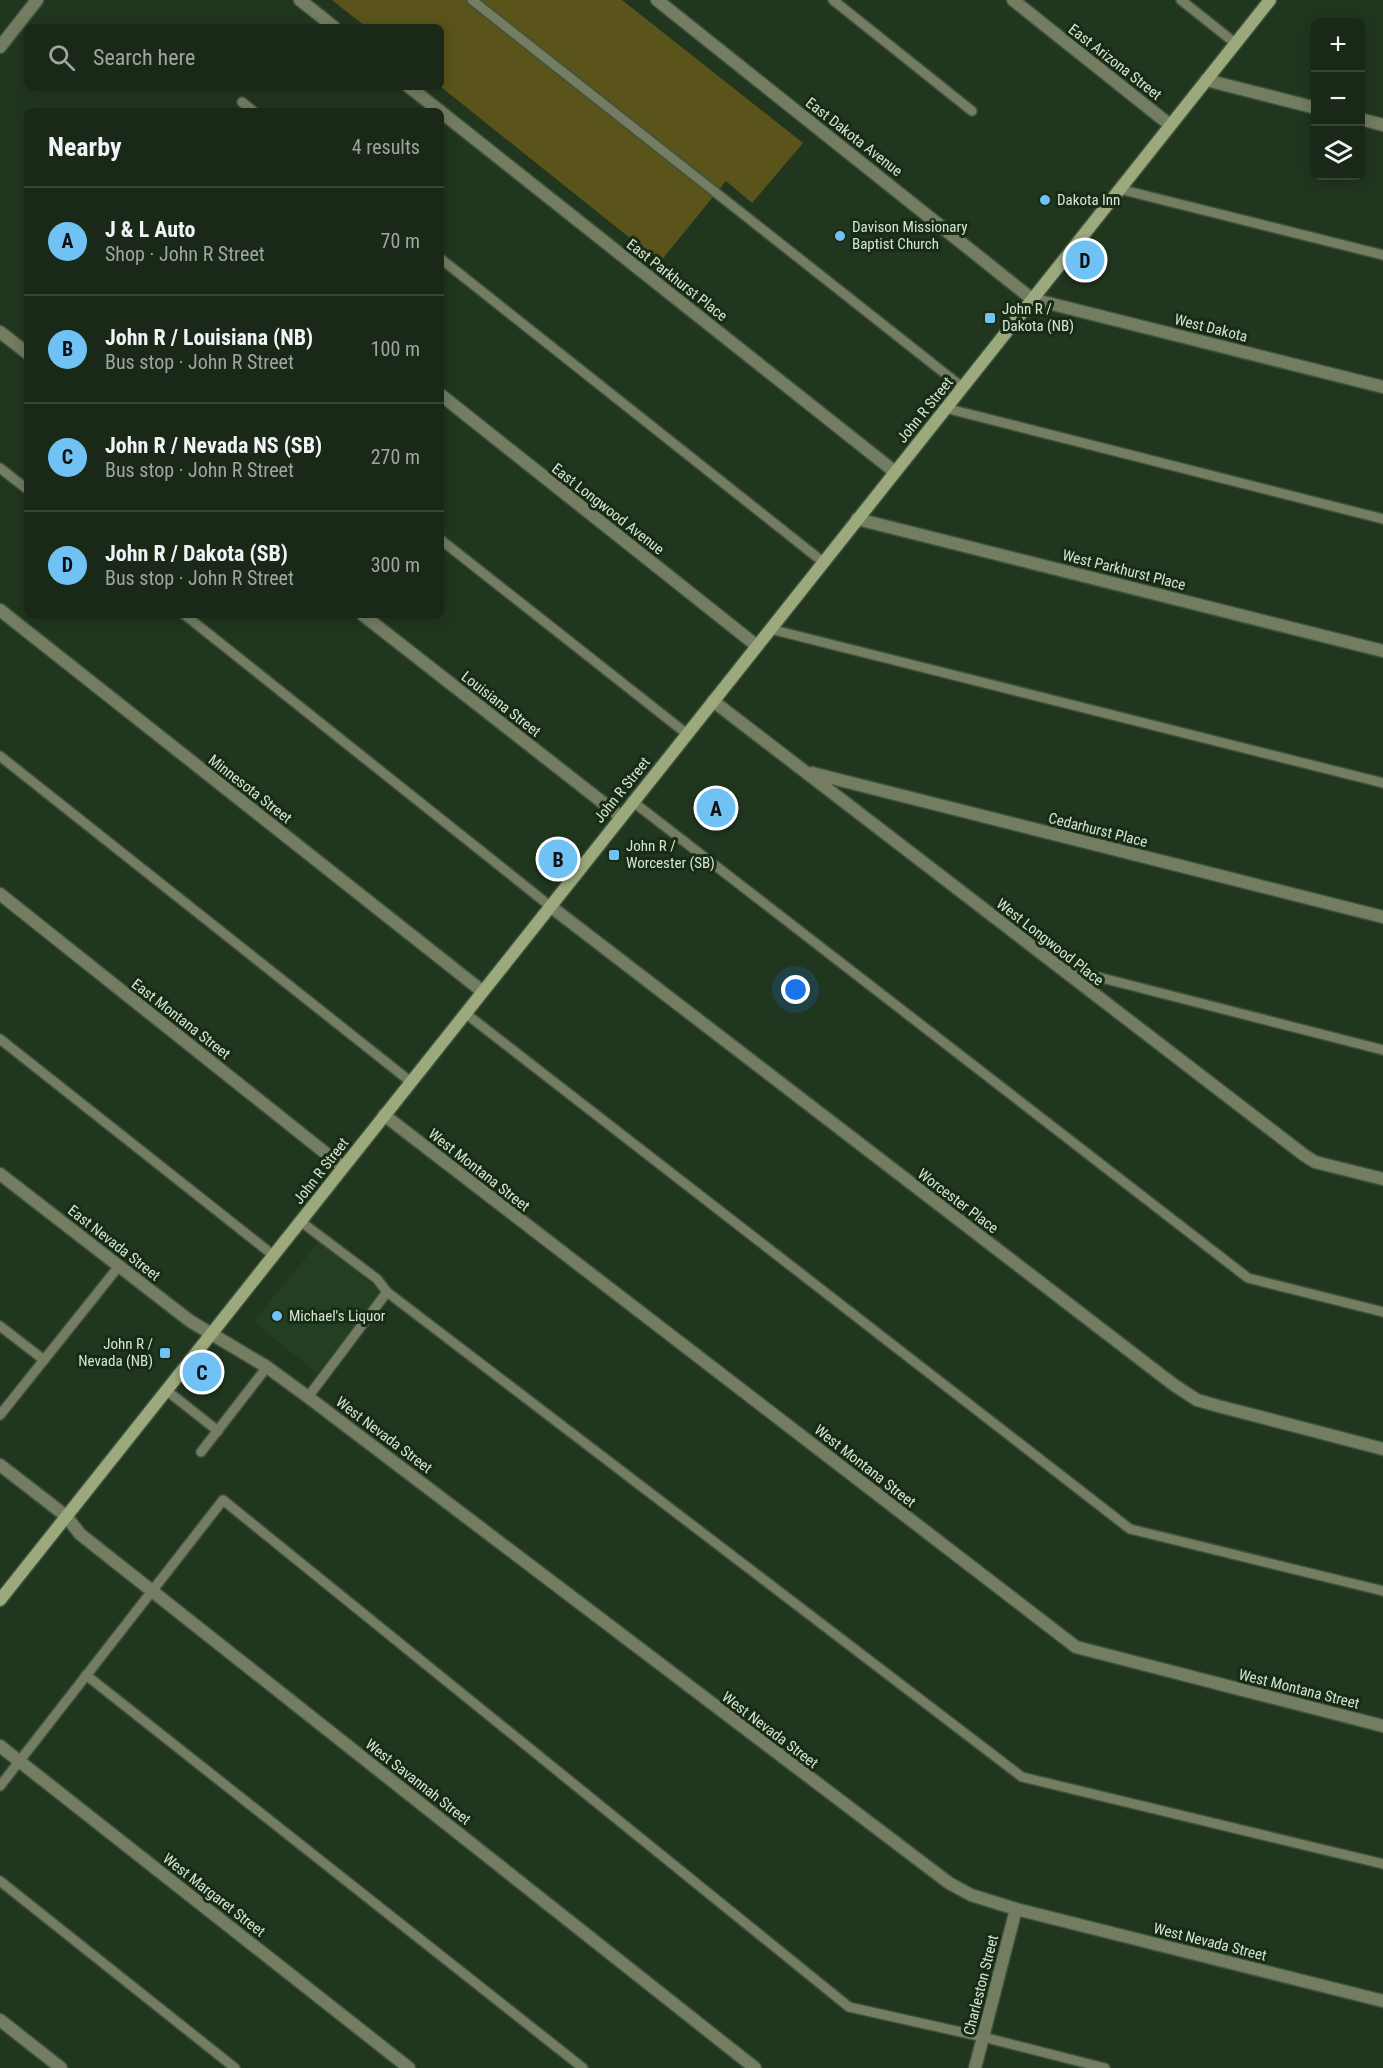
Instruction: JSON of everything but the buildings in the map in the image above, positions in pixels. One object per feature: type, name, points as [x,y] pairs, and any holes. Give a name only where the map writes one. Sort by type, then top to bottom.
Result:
[{"type":"main road","name":"John R Street","points":[[0,1600],[620,816],[1270,0]]},
{"type":"street","points":[[0,47],[37,0]]},
{"type":"street","points":[[300,0],[330,24]]},
{"type":"street","name":"East Dakota Avenue","points":[[657,0],[1032,299]]},
{"type":"street","name":"East Arizona Street","points":[[1013,0],[1170,125]]},
{"type":"street","points":[[1206,80],[1311,107]]},
{"type":"street","name":"East Parkhurst Place","points":[[414,90],[435,108]]},
{"type":"street","name":"East Parkhurst Place","points":[[444,115],[895,472]]},
{"type":"street","points":[[1365,120],[1383,125]]},
{"type":"street","name":"West Dakota","points":[[1032,299],[1383,387]]},
{"type":"street","points":[[0,332],[24,351]]},
{"type":"street","name":"East Longwood Avenue","points":[[444,397],[757,645]]},
{"type":"street","name":"West Parkhurst Place","points":[[857,519],[1383,651]]},
{"type":"street","name":"Minnesota Street","points":[[0,610],[482,991]]},
{"type":"street","name":"Louisiana Street","points":[[367,618],[620,816]]},
{"type":"street","name":"West Longwood Place","points":[[713,700],[1304,1155],[1315,1162],[1383,1179]]},
{"type":"street","name":"Cedarhurst Place","points":[[805,771],[1383,917]]},
{"type":"street","name":"East Montana Street","points":[[0,894],[343,1167]]},
{"type":"street","name":"Worcester Place","points":[[550,906],[1174,1385],[1197,1400],[1383,1449]]},
{"type":"street","name":"West Montana Street","points":[[384,1115],[1076,1647],[1383,1726]]},
{"type":"street","name":"East Nevada Street","points":[[0,1174],[210,1335]]},
{"type":"street","name":"West Nevada Street","points":[[210,1335],[267,1367],[308,1397],[949,1883],[971,1895],[1016,1909],[1383,2001]]},
{"type":"street","name":"West Savannah Street","points":[[0,1465],[66,1516],[80,1534],[755,2068]]},
{"type":"street","name":"West Margaret Street","points":[[0,1746],[409,2068]]},
{"type":"street","name":"Charleston Street","points":[[975,2068],[1016,1909]]},
{"type":"street","points":[[0,2020],[61,2068]]},
{"type":"lane","points":[[471,0],[962,387]]},
{"type":"lane","points":[[833,0],[972,111]]},
{"type":"lane","points":[[1181,0],[1235,43]]},
{"type":"lane","points":[[242,102],[249,108]]},
{"type":"lane","points":[[1119,189],[1383,255]]},
{"type":"lane","points":[[444,261],[823,562]]},
{"type":"lane","points":[[945,408],[1383,519]]},
{"type":"lane","points":[[0,468],[24,487]]},
{"type":"lane","points":[[444,542],[687,734]]},
{"type":"lane","points":[[189,618],[550,906]]},
{"type":"lane","points":[[770,629],[1383,783]]},
{"type":"lane","points":[[0,756],[411,1082]]},
{"type":"lane","points":[[632,801],[1248,1278],[1383,1312]]},
{"type":"lane","points":[[1059,967],[1383,1050]]},
{"type":"lane","points":[[465,1013],[1130,1529],[1383,1591]]},
{"type":"lane","points":[[0,1039],[273,1255]]},
{"type":"lane","points":[[300,1221],[377,1279],[387,1292],[1022,1777],[1383,1864]]},
{"type":"lane","points":[[0,1415],[118,1266]]},
{"type":"lane","points":[[308,1397],[387,1292]]},
{"type":"lane","points":[[0,1326],[44,1360]]},
{"type":"lane","points":[[201,1452],[267,1367]]},
{"type":"lane","points":[[166,1390],[218,1431]]},
{"type":"lane","points":[[0,1786],[223,1500],[849,2007],[983,2037],[1105,2068]]},
{"type":"lane","points":[[86,1675],[583,2068]]},
{"type":"lane","points":[[0,1881],[235,2068]]},
{"type":"shaded area","points":[[332,0],[622,0],[803,143],[752,203],[726,181],[660,262],[444,89],[444,24],[362,24]]},
{"type":"shaded area","points":[[319,1241],[382,1292],[317,1373],[254,1322]]},
{"type":"place","name":"Dakota Inn","points":[[1045,200]]},
{"type":"place","name":"Davison Missionary Baptist Church","points":[[840,236]]},
{"type":"place","name":"John R / Dakota (SB)","points":[[1085,260]]},
{"type":"place","name":"John R / Dakota (NB)","points":[[990,318]]},
{"type":"place","name":"J & L Auto","points":[[716,808]]},
{"type":"place","name":"John R / Worcester (SB)","points":[[614,855]]},
{"type":"place","name":"John R / Louisiana (NB)","points":[[558,859]]},
{"type":"place","name":"Michael's Liquor","points":[[277,1316]]},
{"type":"place","name":"John R / Nevada (NB)","points":[[165,1353]]},
{"type":"place","name":"John R / Nevada NS (SB)","points":[[202,1372]]}]
